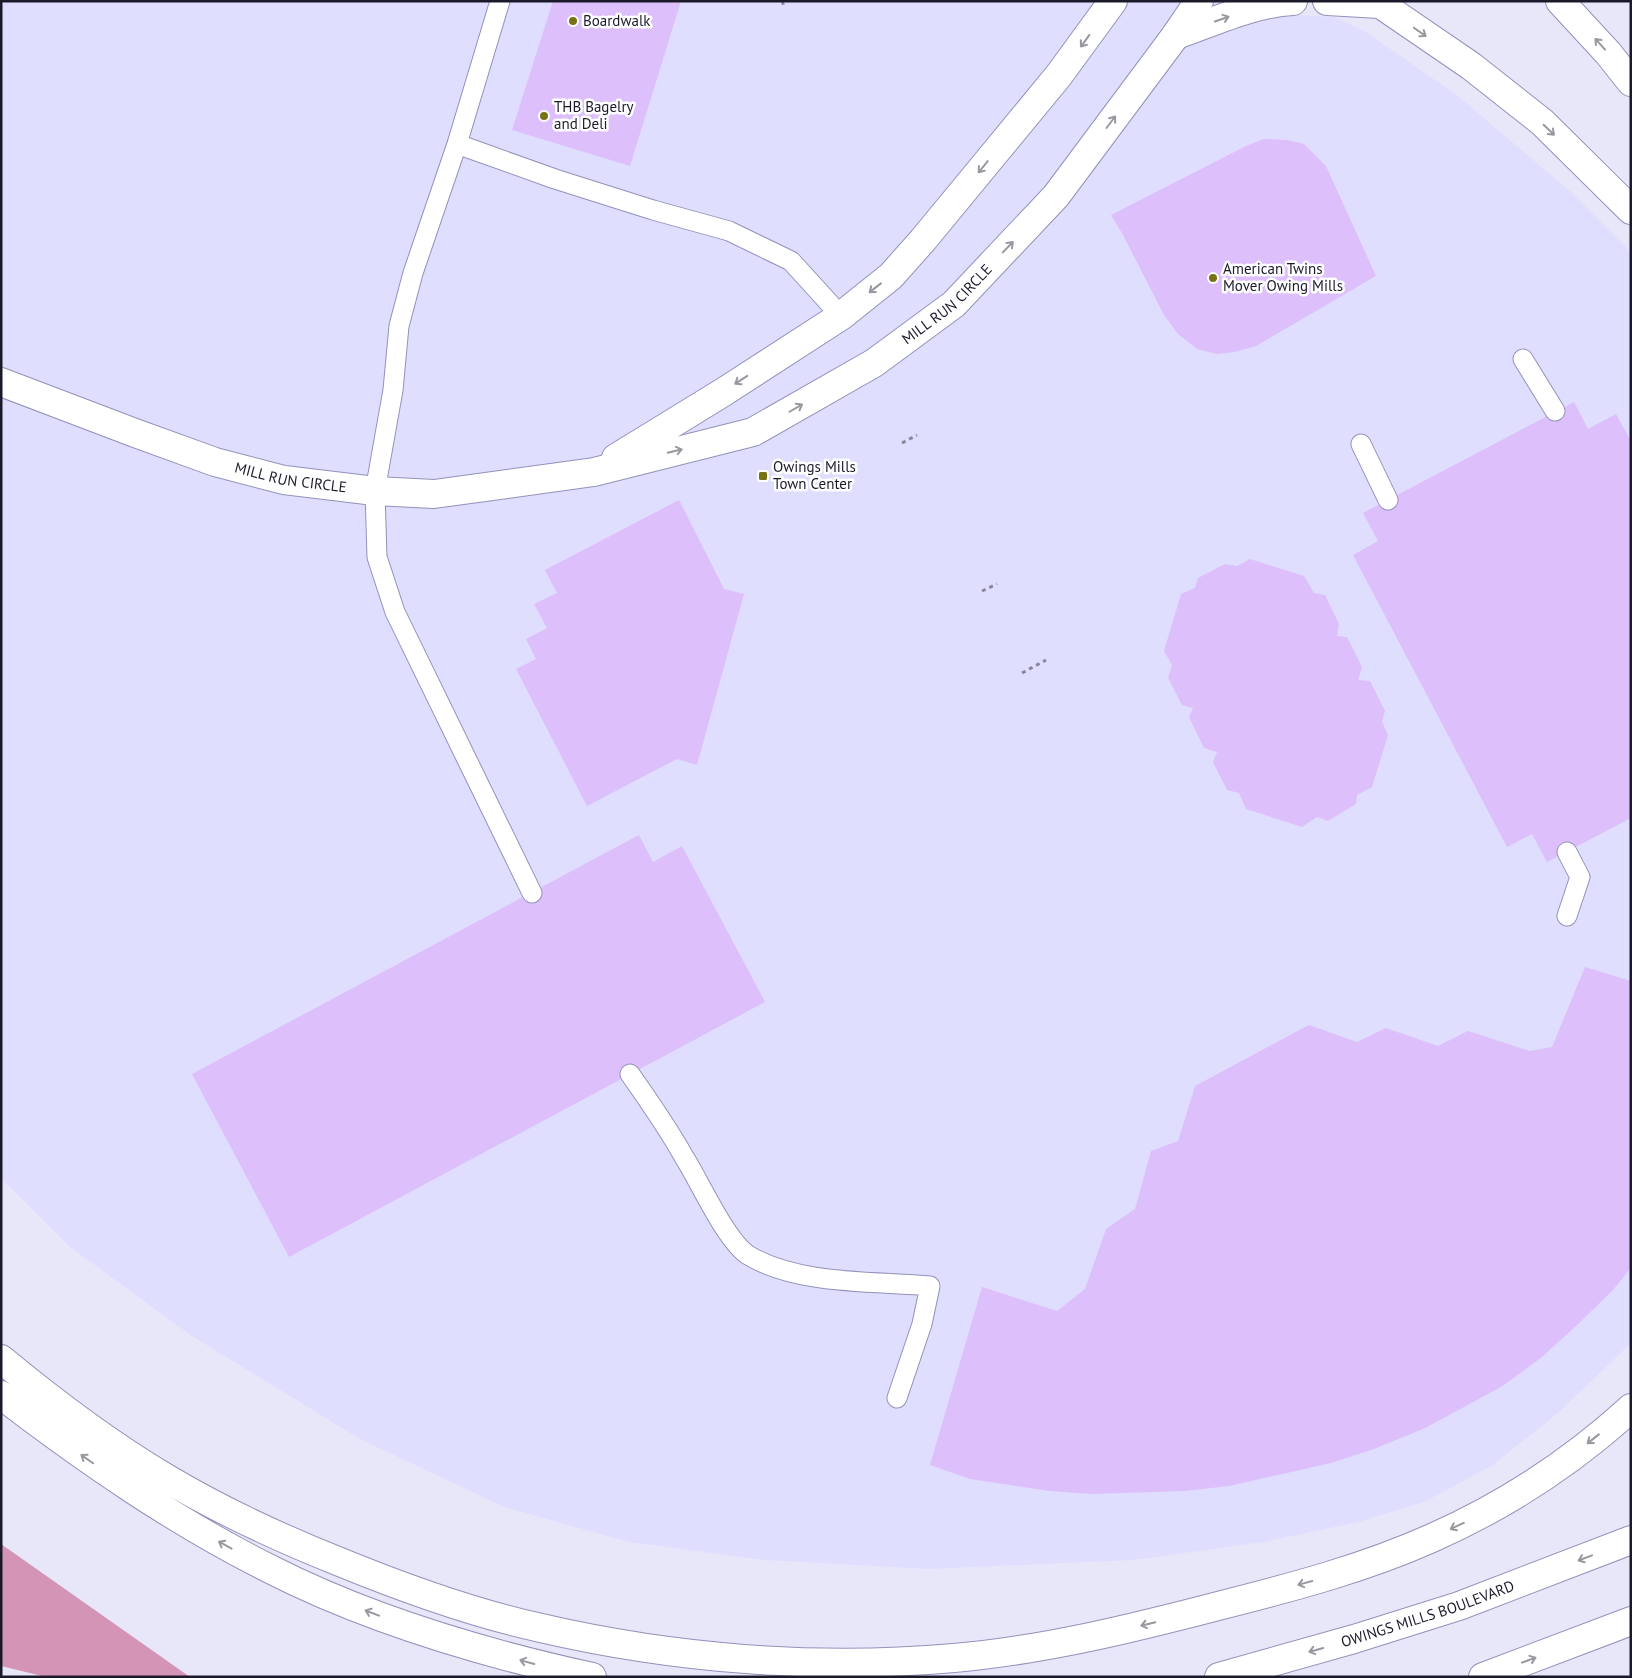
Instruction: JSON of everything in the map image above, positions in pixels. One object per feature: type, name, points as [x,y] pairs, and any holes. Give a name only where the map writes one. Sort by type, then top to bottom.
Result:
[{"type":"main road","name":"MILL RUN CIRCLE","points":[[594,472],[722,393],[841,316],[891,276],[1059,75],[1113,1]]},
{"type":"main road","name":"MILL RUN CIRCLE","points":[[1,382],[215,462],[284,480],[375,491],[434,494],[594,472],[753,432],[874,363],[954,304],[1056,196],[1176,35],[1199,1]]},
{"type":"main road","points":[[1176,35],[1250,10],[1280,2],[1293,1]]},
{"type":"main road","points":[[1327,1],[1378,3],[1471,66],[1542,122],[1631,210]]},
{"type":"main road","points":[[1560,1],[1608,53],[1631,82]]},
{"type":"main road","points":[[1,1359],[40,1391],[97,1433],[166,1478],[241,1519],[309,1550],[386,1581],[458,1606],[540,1628],[605,1641],[677,1652],[756,1659],[833,1662],[957,1658],[1081,1640],[1323,1578],[1430,1539],[1478,1516],[1527,1488],[1614,1423],[1631,1408]]},
{"type":"main road","points":[[1,1395],[114,1477],[193,1527],[270,1570],[325,1594],[452,1641],[592,1677]]},
{"type":"main road","name":"OWINGS MILLS BOULEVARD","points":[[1219,1677],[1354,1639],[1459,1606],[1631,1540]]},
{"type":"main road","points":[[1484,1677],[1631,1621]]},
{"type":"lane","points":[[500,1],[457,144],[413,273],[399,326],[393,390],[375,491],[377,557],[395,612],[532,893]]},
{"type":"lane","points":[[457,144],[555,179],[729,232],[791,261],[841,316]]},
{"type":"lane","points":[[1523,359],[1556,411]]},
{"type":"lane","points":[[1361,444],[1388,500]]},
{"type":"lane","points":[[1567,852],[1580,876],[1567,916]]},
{"type":"lane","points":[[630,1074],[667,1128],[728,1234],[746,1254],[773,1268],[830,1280],[930,1286],[922,1324],[897,1398]]},
{"type":"path","points":[[902,443],[917,435]]},
{"type":"path","points":[[982,591],[997,584]]},
{"type":"path","points":[[1022,673],[1046,660]]},
{"type":"shaded area","points":[[1,1],[1249,1],[1233,30],[1262,19],[1295,15],[1334,17],[1366,32],[1458,96],[1571,192],[1631,252],[1631,1343],[1558,1413],[1493,1465],[1426,1501],[1359,1522],[1263,1542],[1134,1560],[928,1569],[764,1560],[629,1542],[504,1507],[360,1439],[192,1336],[70,1247],[1,1178]]},
{"type":"shaded area","points":[[1,1544],[190,1677],[46,1677],[1,1666]]},
{"type":"building","points":[[553,1],[681,1],[630,166],[512,130]]},
{"type":"building","points":[[1264,139],[1287,140],[1304,144],[1326,166],[1376,276],[1256,346],[1235,352],[1217,354],[1197,349],[1178,334],[1164,315],[1111,215],[1246,146]]},
{"type":"building","points":[[1574,402],[1588,429],[1616,414],[1631,441],[1631,818],[1547,862],[1532,834],[1507,847],[1353,555],[1378,541],[1363,513]]},
{"type":"building","points":[[679,500],[724,589],[744,594],[697,765],[677,759],[587,806],[516,669],[536,659],[526,639],[547,628],[534,604],[557,593],[545,570]]},
{"type":"building","points":[[1250,559],[1304,576],[1314,593],[1325,595],[1339,624],[1337,636],[1347,637],[1362,667],[1358,680],[1370,681],[1385,711],[1382,722],[1388,735],[1372,787],[1357,795],[1356,804],[1328,821],[1317,817],[1302,827],[1246,809],[1239,793],[1227,790],[1213,762],[1217,752],[1204,748],[1189,717],[1193,708],[1182,705],[1168,678],[1172,665],[1164,651],[1181,594],[1195,588],[1198,578],[1225,564],[1237,566]]},
{"type":"building","points":[[639,835],[653,862],[682,846],[765,1002],[289,1257],[192,1074]]},
{"type":"building","points":[[1585,967],[1631,981],[1631,1268],[1613,1290],[1542,1357],[1501,1387],[1425,1428],[1374,1449],[1331,1463],[1229,1486],[1185,1491],[1092,1494],[1050,1491],[970,1479],[930,1465],[982,1287],[1057,1311],[1085,1289],[1106,1229],[1135,1209],[1151,1151],[1178,1141],[1195,1086],[1309,1025],[1357,1042],[1386,1028],[1438,1046],[1468,1031],[1530,1051],[1552,1047]]},
{"type":"place","name":"Boardwalk","points":[[573,21]]},
{"type":"place","name":"THB Bagelry and Deli","points":[[544,116]]},
{"type":"place","name":"American Twins Mover Owing Mills","points":[[1213,278]]},
{"type":"place","name":"Owings Mills Town Center","points":[[763,476]]}]
